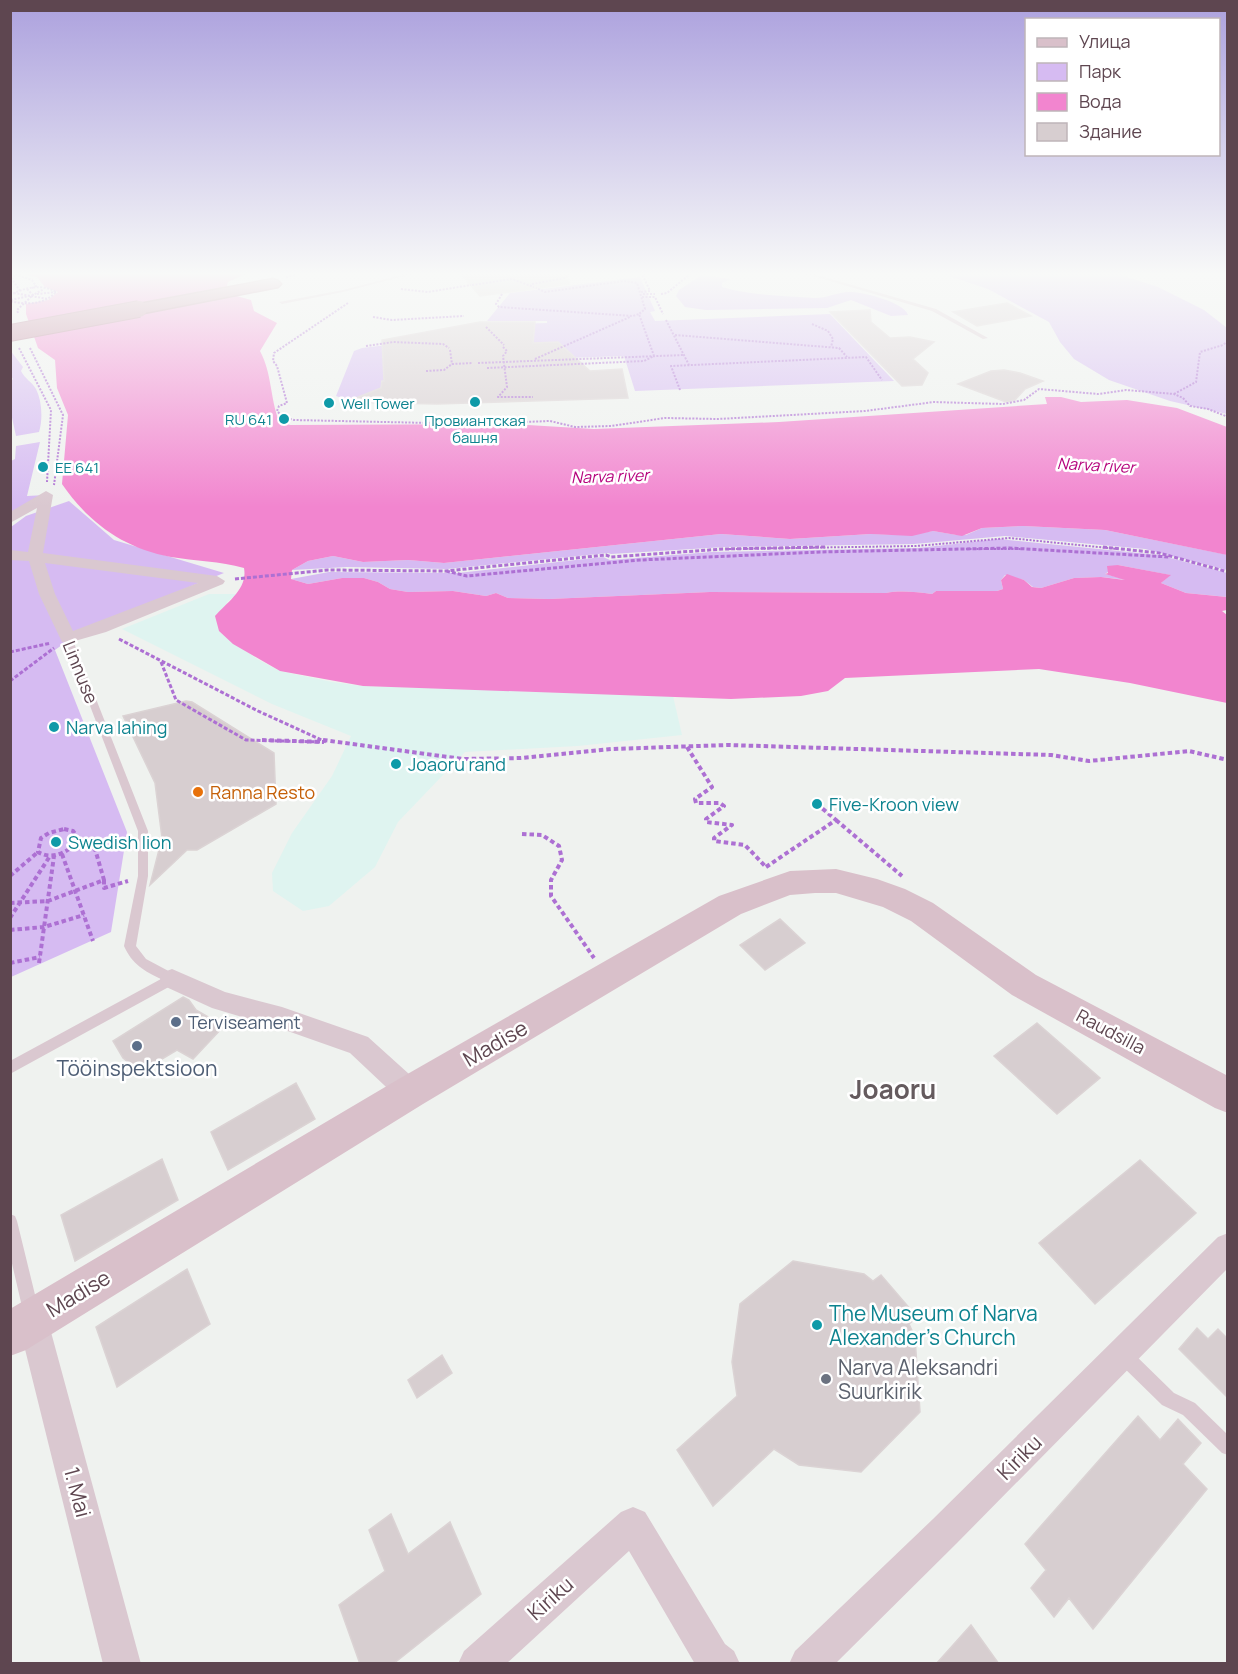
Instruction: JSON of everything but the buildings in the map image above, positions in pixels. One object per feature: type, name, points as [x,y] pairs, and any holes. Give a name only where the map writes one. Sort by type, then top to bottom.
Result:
[{"type":"street","points":[[10,519],[46,495]]},
{"type":"street","name":"Linnuse","points":[[46,495],[35,556],[47,594],[68,638]]},
{"type":"street","points":[[10,555],[35,556],[217,580],[100,628],[68,638]]},
{"type":"street","name":"Madise","points":[[22,1327],[410,1092],[730,904],[769,888],[790,883],[836,881],[866,888],[894,898],[922,912],[994,966]]},
{"type":"street","name":"Raudsilla","points":[[994,966],[1024,985],[1227,1096]]},
{"type":"street","name":"Linnuse","points":[[172,979],[221,1001],[282,1017],[359,1045],[410,1092]]},
{"type":"street","name":"Kiriku","points":[[808,1664],[945,1531],[1227,1247]]},
{"type":"street","name":"1. Mai","points":[[22,1327],[122,1664]]},
{"type":"street","name":"Kiriku","points":[[477,1664],[633,1524],[712,1657],[721,1664]]},
{"type":"lane","name":"Linnuse","points":[[68,638],[141,820],[144,841],[143,876],[130,946],[137,960],[172,979]]},
{"type":"lane","points":[[10,1068],[172,979]]},
{"type":"lane","points":[[10,1221],[22,1327]]},
{"type":"lane","points":[[1121,1353],[1168,1399],[1189,1409],[1227,1447]]},
{"type":"path","points":[[21,351],[51,410],[46,495]]},
{"type":"path","points":[[277,351],[274,353],[273,362],[277,366],[288,403],[276,411],[283,417],[294,420],[336,420],[358,423],[390,423],[404,420],[412,423],[430,423],[433,420],[482,421],[496,418],[581,427],[610,426],[666,418],[718,419],[897,409],[934,402],[1004,404],[1024,400],[1039,389],[1098,394],[1126,390],[1174,394],[1183,398],[1190,406],[1208,409],[1227,417]]},
{"type":"path","points":[[449,351],[452,364]]},
{"type":"path","points":[[508,351],[503,356],[502,362],[507,387],[498,397],[533,397]]},
{"type":"path","points":[[532,361],[552,351]]},
{"type":"path","points":[[652,351],[654,356]]},
{"type":"path","points":[[682,351],[689,365]]},
{"type":"path","points":[[842,351],[848,358]]},
{"type":"path","points":[[1174,394],[1196,382],[1199,367],[1197,362],[1200,352],[1203,351]]},
{"type":"path","points":[[32,355],[63,415],[53,486],[46,495]]},
{"type":"path","points":[[478,363],[684,355]]},
{"type":"path","points":[[487,368],[644,361],[654,356]]},
{"type":"path","points":[[680,390],[671,366],[866,357],[882,380]]},
{"type":"path","points":[[426,372],[444,370],[452,364],[473,363]]},
{"type":"path","points":[[241,578],[338,570],[446,571],[606,555],[612,557],[723,549],[916,546],[1002,538],[1159,553],[1227,572]]},
{"type":"path","points":[[446,571],[467,576],[670,558],[1009,548],[1175,558]]},
{"type":"path","points":[[100,628],[160,661],[326,742]]},
{"type":"path","points":[[10,652],[68,638]]},
{"type":"path","points":[[10,681],[68,638]]},
{"type":"path","points":[[160,661],[177,700],[246,740],[326,742],[463,759],[521,758],[611,749],[820,746],[1051,755],[1089,761],[1190,751],[1227,760]]},
{"type":"path","points":[[687,747],[712,787],[695,799],[696,803],[720,803],[724,806],[706,819],[706,822],[732,825],[714,838],[714,841],[745,845],[765,867]]},
{"type":"path","points":[[818,804],[908,880]]},
{"type":"path","points":[[759,871],[836,820]]},
{"type":"path","points":[[74,831],[76,839],[72,847],[62,853],[52,856],[38,852],[36,849],[40,839],[51,832],[74,831]]},
{"type":"path","points":[[522,834],[542,835],[559,846],[561,860],[551,880],[551,896],[597,963]]},
{"type":"path","points":[[76,839],[95,849],[104,888],[143,876]]},
{"type":"path","points":[[10,876],[38,852]]},
{"type":"path","points":[[62,853],[93,940]]},
{"type":"path","points":[[39,963],[52,856]]},
{"type":"path","points":[[10,918],[52,856]]},
{"type":"path","points":[[10,903],[48,902],[104,880]]},
{"type":"path","points":[[10,930],[44,927],[84,915]]},
{"type":"path","points":[[10,963],[40,957]]},
{"type":"green space","points":[[10,351],[23,367],[21,371],[40,399],[39,432],[16,436],[11,413],[11,381],[13,379]]},
{"type":"green space","points":[[354,351],[382,351],[382,358],[392,357],[389,380],[381,381],[381,390],[463,403],[345,399],[336,396]]},
{"type":"green space","points":[[483,351],[865,351],[894,381],[635,391],[624,356],[483,361]]},
{"type":"green space","points":[[1068,351],[1227,351],[1227,414],[1170,401],[1109,380],[1074,359]]},
{"type":"green space","points":[[40,442],[27,496],[46,495],[11,519],[11,461],[15,459],[16,446]]},
{"type":"green space","points":[[69,501],[114,540],[224,573],[84,629],[55,650],[127,832],[111,932],[11,977],[11,527],[26,516]]},
{"type":"green space","points":[[1023,526],[1105,530],[1228,555],[1227,570],[1145,549],[1005,536],[914,544],[725,547],[608,553],[447,569],[347,567],[292,570],[308,561],[333,556],[363,562],[408,560],[444,563],[721,534],[790,539],[871,534],[909,535],[933,531],[966,535],[982,528]]},
{"type":"green space","points":[[999,539],[1159,555],[1227,573],[1228,597],[1186,593],[1161,583],[1170,575],[1118,565],[1105,574],[1128,580],[1101,577],[1074,578],[1041,588],[1005,575],[1001,580],[1003,589],[997,591],[936,591],[932,594],[903,591],[886,593],[710,592],[549,599],[508,598],[496,593],[486,596],[453,591],[408,592],[390,589],[364,578],[342,578],[308,584],[291,579],[329,572],[458,573],[603,557],[610,560],[711,552],[918,548]]},
{"type":"sand","name":"Joaoru rand","points":[[209,594],[237,594],[227,602],[219,631],[257,659],[280,671],[363,686],[673,696],[682,735],[578,746],[465,752],[398,822],[375,867],[329,906],[303,911],[273,891],[272,873],[292,833],[332,776],[351,736],[272,704],[122,629]]},
{"type":"water","name":"Narva river","points":[[42,351],[260,351],[267,368],[279,421],[290,425],[511,424],[594,429],[779,422],[1047,404],[1045,397],[1061,397],[1081,402],[1127,400],[1177,408],[1227,427],[1227,555],[1105,530],[1023,526],[982,528],[962,536],[933,531],[912,536],[871,534],[790,539],[721,534],[444,563],[408,560],[363,562],[333,556],[308,561],[292,570],[291,579],[308,584],[342,578],[364,578],[390,589],[408,592],[453,591],[486,596],[496,593],[508,598],[549,599],[710,592],[886,593],[903,591],[932,594],[936,591],[997,591],[1003,589],[1001,580],[1007,574],[1024,580],[1032,587],[1041,588],[1074,578],[1101,577],[1125,580],[1105,574],[1108,573],[1107,566],[1118,565],[1171,575],[1161,583],[1186,593],[1227,597],[1227,610],[1222,611],[1227,615],[1227,703],[1130,683],[1039,669],[845,678],[828,691],[801,696],[731,699],[363,686],[280,671],[233,644],[219,631],[215,616],[240,589],[244,568],[217,562],[171,557],[138,547],[109,532],[72,498],[62,484],[68,415],[57,388],[55,360]]},
{"type":"place","name":"Провиантская башня","points":[[475,402]]},
{"type":"place","name":"Well Tower","points":[[329,403]]},
{"type":"place","name":"RU 641","points":[[284,419]]},
{"type":"place","name":"EE 641","points":[[43,467]]},
{"type":"place","name":"Narva lahing","points":[[54,727]]},
{"type":"place","name":"Joaoru rand","points":[[396,764]]},
{"type":"place","name":"Ranna Resto","points":[[198,792]]},
{"type":"place","name":"Five-Kroon view","points":[[817,804]]},
{"type":"place","name":"Swedish lion","points":[[56,842]]},
{"type":"place","name":"Terviseament","points":[[176,1022]]},
{"type":"place","name":"Tööinspektsioon","points":[[137,1046]]},
{"type":"place","name":"The Museum of Narva Alexander's Church","points":[[817,1325]]},
{"type":"place","name":"Narva Aleksandri Suurkirik","points":[[826,1379]]},
{"type":"district","name":"Joaoru","points":[[893,1089]]}]
